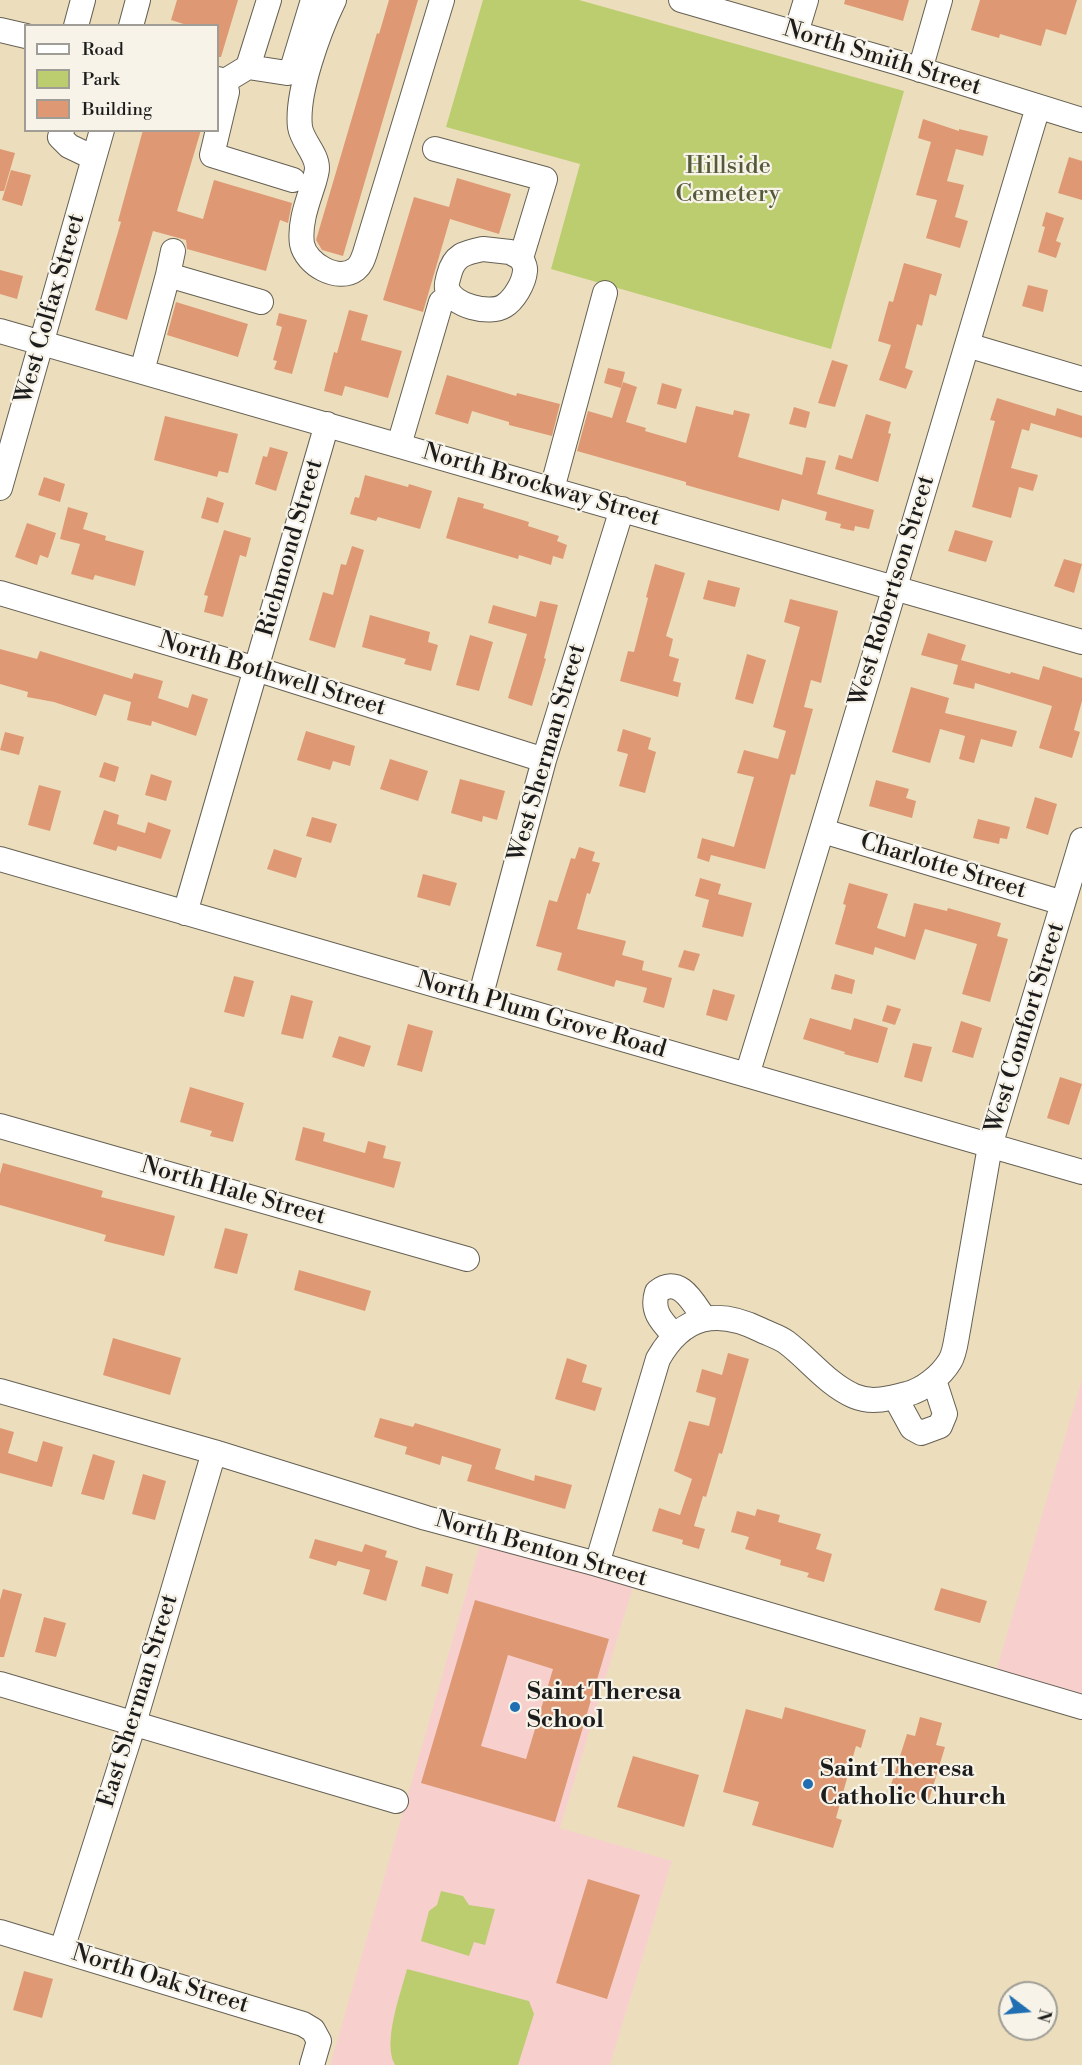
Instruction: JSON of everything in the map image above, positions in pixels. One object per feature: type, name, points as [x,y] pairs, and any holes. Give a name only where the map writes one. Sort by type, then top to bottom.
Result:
[{"type":"street","points":[[76,24],[82,0]]},
{"type":"street","points":[[132,24],[138,0]]},
{"type":"street","points":[[248,67],[269,0]]},
{"type":"street","points":[[219,126],[227,92],[221,80],[248,67],[287,73],[292,66],[313,0]]},
{"type":"street","points":[[334,0],[318,35],[299,110],[300,130],[317,167],[302,226],[302,244],[306,255],[318,266],[332,272],[345,273],[355,270],[365,254],[442,0]]},
{"type":"street","name":"North Smith Street","points":[[681,0],[1082,120]]},
{"type":"street","points":[[796,33],[806,0]]},
{"type":"street","points":[[920,70],[940,0]]},
{"type":"street","points":[[0,30],[24,36]]},
{"type":"street","name":"West Robertson Street","points":[[747,1075],[823,831],[1038,107]]},
{"type":"street","points":[[61,132],[60,137],[69,146],[94,158]]},
{"type":"street","name":"West Colfax Street","points":[[0,488],[101,132]]},
{"type":"street","points":[[217,132],[212,155],[293,180]]},
{"type":"street","points":[[435,149],[545,179],[521,258]]},
{"type":"street","points":[[483,249],[510,252],[521,258],[526,270],[517,293],[503,307],[486,309],[461,304],[450,295],[446,286],[452,264],[464,253],[483,249]]},
{"type":"street","points":[[141,371],[173,251]]},
{"type":"street","points":[[168,275],[261,302]]},
{"type":"street","points":[[552,489],[606,293]]},
{"type":"street","points":[[399,445],[441,302],[450,295]]},
{"type":"street","name":"North Brockway Street","points":[[0,331],[1082,642]]},
{"type":"street","points":[[967,345],[1082,379]]},
{"type":"street","name":"Richmond Street","points":[[185,913],[327,424]]},
{"type":"street","name":"West Sherman Street","points":[[480,998],[544,760],[622,509]]},
{"type":"street","name":"North Bothwell Street","points":[[0,593],[256,669],[544,760]]},
{"type":"street","name":"Charlotte Street","points":[[823,831],[1063,903]]},
{"type":"street","name":"West Comfort Street","points":[[934,1380],[950,1360],[958,1330],[990,1146],[1082,840]]},
{"type":"street","name":"North Plum Grove Road","points":[[0,859],[1082,1172]]},
{"type":"street","name":"North Hale Street","points":[[0,1126],[467,1259]]},
{"type":"street","points":[[674,1335],[655,1309],[657,1292],[663,1286],[673,1285],[682,1289],[704,1318]]},
{"type":"street","points":[[597,1564],[658,1359],[674,1335],[704,1318],[720,1317],[745,1321],[784,1341],[831,1381],[855,1396],[884,1401],[895,1397],[914,1392],[934,1380],[945,1414],[940,1426],[921,1433],[912,1428],[895,1397]]},
{"type":"street","name":"North Benton Street","points":[[0,1391],[214,1452],[426,1518],[597,1564],[1082,1707]]},
{"type":"street","name":"East Sherman Street","points":[[62,1949],[134,1723],[214,1452]]},
{"type":"street","points":[[0,1684],[396,1801]]},
{"type":"street","name":"North Oak Street","points":[[0,1932],[303,2024],[317,2034],[319,2041],[312,2065]]},
{"type":"shaded area","points":[[1082,1379],[1082,1707],[993,1681]]},
{"type":"shaded area","name":"Saint Theresa School","points":[[481,1541],[633,1587],[560,1828],[672,1861],[610,2065],[330,2065]]},
{"type":"green space","name":"Hillside Cemetery","points":[[483,0],[579,0],[904,91],[831,349],[551,269],[580,164],[446,127]]},
{"type":"green space","points":[[441,1891],[463,1896],[469,1905],[495,1909],[485,1945],[474,1942],[469,1956],[421,1941],[429,1911],[437,1905]]},
{"type":"green space","points":[[407,1969],[529,2001],[534,2014],[518,2065],[395,2065],[391,2044],[392,2031]]},
{"type":"building","points":[[177,0],[238,0],[221,57],[219,57],[219,24],[184,24],[171,20]]},
{"type":"building","points":[[389,0],[418,0],[343,256],[322,250],[316,240],[377,33],[379,34]]},
{"type":"building","points":[[845,0],[909,0],[903,21],[844,4]]},
{"type":"building","points":[[980,0],[1077,0],[1066,35],[1046,29],[1041,46],[1000,34],[999,38],[971,30]]},
{"type":"building","points":[[923,119],[959,131],[959,129],[988,136],[983,156],[956,149],[947,181],[964,185],[955,217],[968,221],[960,248],[926,238],[937,200],[916,195],[931,142],[918,138]]},
{"type":"building","points":[[142,132],[200,132],[177,211],[203,219],[214,180],[292,203],[288,223],[280,220],[266,271],[187,249],[186,240],[153,231],[127,320],[95,310],[121,222],[118,221]]},
{"type":"building","points":[[0,149],[15,153],[4,191],[0,191]]},
{"type":"building","points":[[1069,157],[1082,161],[1082,200],[1058,193]]},
{"type":"building","points":[[11,170],[31,175],[22,206],[2,200]]},
{"type":"building","points":[[457,178],[511,194],[499,234],[450,219],[423,312],[383,300],[414,197],[449,207]]},
{"type":"building","points":[[1046,212],[1064,218],[1056,241],[1061,243],[1056,258],[1038,252],[1045,227],[1042,226]]},
{"type":"building","points":[[904,263],[942,274],[936,296],[930,294],[922,326],[917,324],[905,368],[913,371],[906,389],[879,380],[891,345],[878,341],[889,301],[893,302]]},
{"type":"building","points":[[0,270],[23,276],[17,299],[0,294]]},
{"type":"building","points":[[1028,285],[1048,290],[1043,312],[1022,306]]},
{"type":"building","points":[[176,302],[248,324],[238,357],[167,335]]},
{"type":"building","points":[[349,310],[368,315],[361,340],[402,351],[388,398],[345,386],[342,396],[324,391],[334,352],[337,353]]},
{"type":"building","points":[[279,313],[307,320],[292,374],[274,369],[277,361],[273,360],[282,327],[276,325]]},
{"type":"building","points":[[832,360],[848,365],[835,407],[818,403]]},
{"type":"building","points":[[608,368],[625,372],[621,388],[604,383]]},
{"type":"building","points":[[447,375],[516,396],[517,393],[560,404],[552,436],[509,425],[509,422],[472,411],[468,424],[435,414]]},
{"type":"building","points":[[623,382],[637,387],[626,422],[646,428],[645,431],[686,443],[696,406],[733,415],[734,410],[750,414],[738,457],[802,475],[806,457],[826,461],[817,494],[874,510],[869,529],[855,526],[854,531],[840,528],[841,524],[825,520],[827,512],[782,499],[779,511],[577,451],[588,411],[612,418]]},
{"type":"building","points":[[662,383],[682,389],[676,409],[657,404]]},
{"type":"building","points":[[997,398],[1055,416],[1057,408],[1082,416],[1082,438],[1031,423],[1029,431],[1022,429],[1011,468],[1038,475],[1033,491],[1019,487],[1011,518],[972,507],[995,421],[990,420]]},
{"type":"building","points":[[794,407],[810,412],[806,428],[789,424]]},
{"type":"building","points":[[866,414],[891,422],[888,433],[891,434],[878,482],[835,469],[839,455],[852,459]]},
{"type":"building","points":[[165,416],[238,434],[228,473],[219,471],[217,477],[154,460]]},
{"type":"building","points":[[270,447],[288,452],[276,491],[255,484],[263,456],[267,457]]},
{"type":"building","points":[[365,475],[432,491],[420,529],[378,517],[376,521],[350,514],[355,497],[359,498]]},
{"type":"building","points":[[44,477],[65,484],[60,502],[38,495]]},
{"type":"building","points":[[207,497],[224,503],[218,523],[201,518]]},
{"type":"building","points":[[458,497],[484,504],[483,508],[529,522],[528,526],[559,536],[557,541],[567,545],[563,559],[553,556],[551,565],[519,555],[518,559],[446,538]]},
{"type":"building","points":[[68,507],[88,513],[83,529],[106,536],[105,540],[144,551],[135,586],[95,575],[93,580],[71,574],[80,544],[60,539]]},
{"type":"building","points":[[27,523],[56,533],[48,558],[40,555],[37,565],[15,557]]},
{"type":"building","points":[[224,530],[251,538],[246,557],[240,555],[223,617],[204,612],[208,596],[204,595]]},
{"type":"building","points":[[955,530],[993,541],[986,562],[948,551]]},
{"type":"building","points":[[352,546],[364,550],[335,648],[309,640],[323,592],[333,595],[341,564],[346,565]]},
{"type":"building","points":[[1064,559],[1082,564],[1074,593],[1054,586]]},
{"type":"building","points":[[655,564],[685,573],[666,636],[673,639],[669,656],[679,659],[673,681],[681,683],[678,697],[620,681],[628,651],[634,652]]},
{"type":"building","points":[[708,580],[740,588],[735,607],[703,599]]},
{"type":"building","points":[[790,599],[838,611],[821,683],[811,680],[804,707],[813,709],[795,775],[791,774],[765,869],[711,855],[709,862],[697,858],[702,838],[734,847],[754,777],[737,773],[744,750],[778,759],[786,731],[773,727],[800,627],[784,622]]},
{"type":"building","points":[[540,601],[558,605],[544,658],[546,659],[532,706],[508,698],[527,634],[488,623],[493,605],[536,617]]},
{"type":"building","points":[[370,615],[430,632],[428,642],[438,645],[431,671],[404,664],[406,659],[362,647]]},
{"type":"building","points":[[928,633],[966,645],[961,660],[1039,680],[1043,666],[1082,678],[1082,701],[1074,730],[1080,732],[1072,758],[1039,748],[1052,706],[975,683],[974,689],[953,684],[958,665],[921,655]]},
{"type":"building","points":[[470,635],[493,642],[479,691],[456,685]]},
{"type":"building","points":[[0,649],[37,659],[40,651],[132,679],[134,673],[163,681],[158,698],[188,708],[192,694],[208,699],[196,736],[152,721],[151,726],[127,720],[131,702],[104,694],[96,716],[54,702],[27,697],[28,692],[0,684]]},
{"type":"building","points":[[747,654],[766,660],[753,704],[735,699]]},
{"type":"building","points":[[911,687],[949,698],[945,713],[1017,731],[1012,747],[981,739],[974,763],[959,759],[965,736],[940,729],[930,763],[892,752]]},
{"type":"building","points":[[623,729],[651,738],[648,749],[656,752],[645,793],[619,786],[628,754],[617,751]]},
{"type":"building","points":[[306,731],[355,746],[350,766],[333,761],[330,770],[297,760]]},
{"type":"building","points":[[5,732],[24,737],[19,755],[0,750]]},
{"type":"building","points":[[390,759],[428,771],[418,801],[380,789]]},
{"type":"building","points":[[104,762],[119,767],[115,782],[99,777]]},
{"type":"building","points":[[151,774],[172,781],[166,801],[145,795]]},
{"type":"building","points":[[460,779],[505,791],[497,820],[483,816],[482,822],[451,813]]},
{"type":"building","points":[[876,780],[909,789],[906,798],[916,801],[912,818],[869,806]]},
{"type":"building","points":[[39,785],[61,791],[50,831],[28,825]]},
{"type":"building","points":[[1035,797],[1057,804],[1048,835],[1026,828]]},
{"type":"building","points":[[104,810],[119,815],[117,824],[145,833],[148,822],[171,830],[161,859],[118,846],[116,851],[93,844]]},
{"type":"building","points":[[312,817],[337,824],[331,843],[306,836]]},
{"type":"building","points":[[978,819],[1010,827],[1007,839],[1000,838],[999,844],[973,838]]},
{"type":"building","points":[[579,847],[595,852],[592,861],[600,863],[590,894],[587,893],[577,929],[626,941],[622,955],[644,961],[642,970],[672,978],[664,1008],[643,1002],[647,988],[616,980],[614,987],[557,970],[562,953],[536,946],[549,900],[557,902],[571,858],[575,859]]},
{"type":"building","points":[[274,849],[302,858],[296,878],[267,869]]},
{"type":"building","points":[[423,874],[457,883],[450,906],[417,897]]},
{"type":"building","points":[[700,878],[721,884],[718,894],[752,903],[743,937],[702,927],[709,900],[695,896]]},
{"type":"building","points":[[849,883],[888,894],[877,928],[905,937],[914,903],[947,911],[948,908],[1001,923],[997,936],[1008,939],[990,1002],[962,994],[977,944],[925,929],[915,960],[875,947],[873,955],[835,944],[846,905],[843,904]]},
{"type":"building","points":[[684,950],[700,954],[694,971],[678,967]]},
{"type":"building","points":[[835,974],[855,980],[852,994],[831,989]]},
{"type":"building","points":[[234,976],[254,981],[244,1017],[224,1012]]},
{"type":"building","points":[[713,989],[735,995],[727,1021],[706,1015]]},
{"type":"building","points":[[291,995],[313,1001],[303,1039],[281,1034]]},
{"type":"building","points":[[887,1005],[901,1009],[895,1025],[882,1021]]},
{"type":"building","points":[[810,1018],[851,1030],[854,1018],[888,1028],[878,1063],[803,1039]]},
{"type":"building","points":[[961,1021],[982,1028],[973,1058],[952,1052]]},
{"type":"building","points":[[408,1024],[433,1031],[422,1072],[397,1065]]},
{"type":"building","points":[[339,1036],[371,1046],[364,1067],[332,1057]]},
{"type":"building","points":[[913,1043],[932,1047],[922,1082],[904,1077]]},
{"type":"building","points":[[1060,1077],[1082,1084],[1069,1125],[1047,1118]]},
{"type":"building","points":[[190,1087],[244,1103],[233,1142],[210,1136],[212,1131],[180,1122]]},
{"type":"building","points":[[303,1127],[325,1133],[323,1141],[365,1153],[368,1141],[386,1146],[383,1158],[401,1162],[394,1188],[295,1160]]},
{"type":"building","points":[[3,1163],[103,1191],[101,1197],[175,1216],[164,1256],[104,1241],[106,1235],[0,1205],[0,1174]]},
{"type":"building","points":[[225,1228],[248,1234],[237,1274],[214,1268]]},
{"type":"building","points":[[299,1270],[371,1291],[365,1311],[294,1290]]},
{"type":"building","points":[[113,1338],[181,1358],[170,1395],[103,1375]]},
{"type":"building","points":[[728,1353],[749,1359],[722,1454],[719,1453],[706,1497],[703,1496],[694,1526],[705,1529],[699,1549],[682,1544],[683,1540],[652,1531],[659,1508],[680,1515],[692,1479],[674,1471],[689,1421],[709,1426],[716,1398],[696,1392],[702,1369],[722,1375]]},
{"type":"building","points":[[567,1358],[587,1365],[582,1382],[602,1388],[595,1411],[555,1399]]},
{"type":"building","points":[[380,1418],[413,1427],[415,1423],[501,1449],[495,1469],[534,1481],[535,1475],[572,1485],[565,1509],[467,1481],[472,1465],[442,1456],[440,1465],[405,1454],[407,1447],[374,1437]]},
{"type":"building","points":[[0,1428],[14,1432],[8,1453],[37,1462],[43,1441],[63,1447],[52,1487],[0,1473]]},
{"type":"building","points":[[93,1454],[115,1461],[104,1500],[81,1494]]},
{"type":"building","points":[[143,1474],[166,1481],[155,1520],[132,1514]]},
{"type":"building","points":[[757,1509],[780,1515],[778,1522],[821,1534],[816,1549],[832,1554],[824,1582],[807,1577],[809,1573],[780,1565],[781,1560],[745,1549],[749,1537],[731,1532],[737,1511],[755,1516]]},
{"type":"building","points":[[315,1539],[362,1552],[365,1544],[387,1551],[385,1557],[398,1561],[386,1601],[363,1594],[370,1570],[338,1561],[336,1566],[309,1558]]},
{"type":"building","points":[[426,1566],[453,1574],[448,1594],[421,1586]]},
{"type":"building","points":[[941,1588],[987,1601],[980,1623],[934,1610]]},
{"type":"building","points":[[3,1589],[22,1594],[4,1657],[0,1657],[0,1600]]},
{"type":"building","points":[[475,1600],[609,1639],[555,1822],[421,1783]],"holes":[[[508,1655],[553,1669],[526,1759],[481,1746]]]},
{"type":"building","points":[[44,1617],[66,1623],[56,1657],[35,1652]]},
{"type":"building","name":"Saint Theresa Catholic Church","points":[[785,1707],[866,1730],[861,1748],[856,1746],[836,1818],[842,1820],[833,1848],[752,1825],[759,1802],[723,1792],[746,1709],[782,1719]]},
{"type":"building","points":[[920,1717],[942,1723],[936,1745],[945,1747],[928,1803],[889,1791],[907,1734],[915,1736]]},
{"type":"building","points":[[633,1756],[699,1775],[684,1827],[617,1807]]},
{"type":"building","points":[[588,1879],[640,1895],[607,1999],[556,1983]]},
{"type":"building","points":[[24,1971],[53,1979],[42,2018],[13,2010]]},
{"type":"place","name":"Saint Theresa School","points":[[515,1707]]},
{"type":"place","name":"Saint Theresa Catholic Church","points":[[808,1784]]}]
